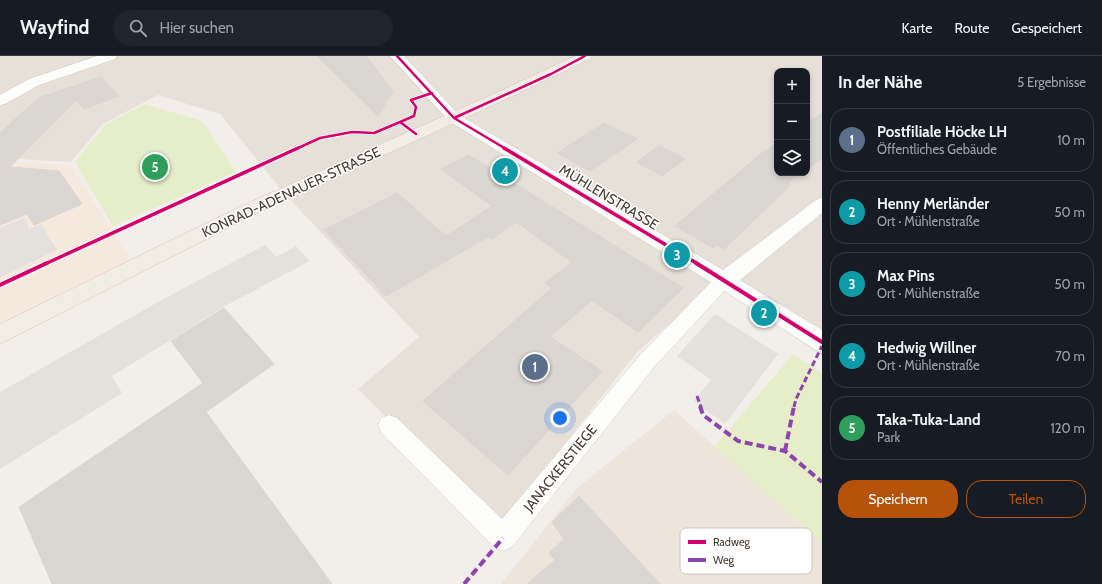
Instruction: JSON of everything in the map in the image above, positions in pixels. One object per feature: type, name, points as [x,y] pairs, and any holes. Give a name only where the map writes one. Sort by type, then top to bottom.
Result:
[{"type":"main road","name":"KONRAD-ADENAUER-STRASSE","points":[[0,335],[283,193],[454,118],[550,74],[585,56]]},
{"type":"street","points":[[0,101],[34,82],[110,56]]},
{"type":"street","name":"MÜHLENSTRASSE","points":[[396,56],[454,118],[724,280],[822,342]]},
{"type":"street","points":[[724,280],[747,264],[822,204]]},
{"type":"lane","name":"JANACKERSTIEGE","points":[[389,425],[503,538],[648,360],[724,280]]},
{"type":"shaded area","points":[[0,56],[822,56],[822,356],[716,283],[636,353],[497,531],[358,389],[419,337],[283,192],[220,114],[158,95],[103,124],[71,162],[0,158]]},
{"type":"shaded area","points":[[0,161],[70,165],[131,260],[0,327]]},
{"type":"shaded area","points":[[24,218],[29,229],[41,224],[57,250],[0,277],[0,228]]},
{"type":"shaded area","points":[[265,245],[276,257],[296,246],[310,261],[227,305],[112,376],[122,393],[0,469],[0,392],[158,302]]},
{"type":"shaded area","points":[[715,314],[778,354],[725,424],[694,401],[711,380],[677,356]]},
{"type":"shaded area","points":[[674,410],[806,528],[680,528],[680,574],[812,574],[812,533],[822,542],[822,584],[501,584],[577,488]]},
{"type":"green space","points":[[145,104],[202,121],[236,172],[113,226],[75,162],[105,125]]},
{"type":"green space","points":[[793,354],[822,373],[822,542],[812,533],[812,528],[806,528],[714,447]]},
{"type":"building","points":[[317,56],[366,56],[393,91],[378,116]]},
{"type":"building","points":[[101,77],[119,96],[84,109],[77,100],[10,167],[59,171],[82,204],[34,225],[27,214],[0,225],[0,133],[38,98]]},
{"type":"building","points":[[822,113],[822,158],[810,167],[810,140],[810,121]]},
{"type":"building","points":[[604,123],[637,139],[590,171],[557,153]]},
{"type":"building","points":[[774,145],[774,176],[797,176],[787,183],[791,185],[724,249],[717,245],[713,248],[675,226],[762,153]]},
{"type":"building","points":[[659,146],[685,159],[662,176],[637,162]]},
{"type":"building","points":[[469,155],[683,288],[638,332],[592,300],[550,337],[602,371],[508,475],[423,401],[552,288],[545,283],[572,262],[516,222],[492,239],[488,237],[386,296],[324,230],[397,193],[446,236],[492,206],[441,169]]},
{"type":"building","points":[[224,308],[274,364],[206,412],[332,584],[52,584],[19,507],[203,383],[171,341]]},
{"type":"building","points":[[579,496],[660,584],[527,584],[555,560],[549,553],[564,539],[552,522]]},
{"type":"marked path","points":[[785,451],[796,399],[822,346]]},
{"type":"marked path","points":[[697,396],[703,415],[738,441],[785,451],[822,482]]},
{"type":"marked path","points":[[464,584],[503,538]]},
{"type":"cycle path","points":[[397,56],[454,118],[724,280],[822,342]]},
{"type":"cycle path","points":[[454,118],[551,74],[585,56]]},
{"type":"cycle path","points":[[400,122],[414,116],[416,107],[411,100],[432,93]]},
{"type":"cycle path","points":[[0,285],[320,138],[352,132],[374,133],[400,122],[416,134]]},
{"type":"place","name":"Taka-Tuka-Land","points":[[155,167]]},
{"type":"place","name":"Hedwig Willner","points":[[505,171]]},
{"type":"place","name":"Max Pins","points":[[677,255]]},
{"type":"place","name":"Henny Merländer","points":[[764,313]]},
{"type":"place","name":"Postfiliale Höcke LH","points":[[535,367]]}]
